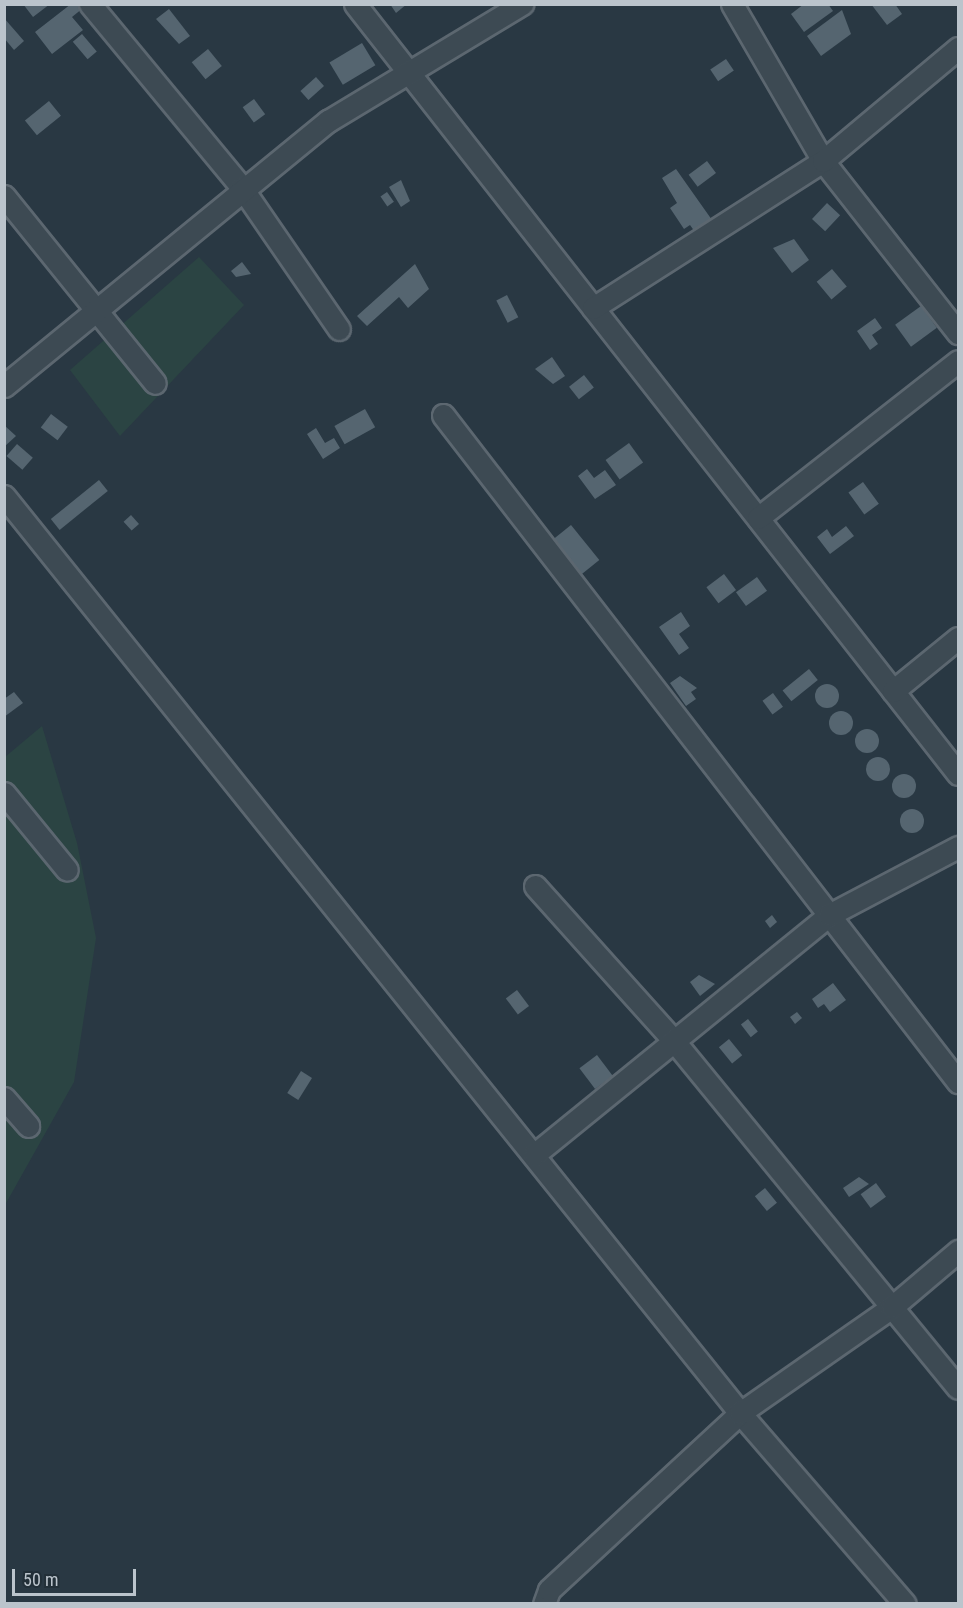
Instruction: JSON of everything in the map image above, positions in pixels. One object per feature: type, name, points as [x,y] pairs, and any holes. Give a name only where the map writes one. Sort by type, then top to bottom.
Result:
[{"type":"street","points":[[90,4],[242,188],[339,329]]},
{"type":"street","points":[[355,4],[958,774]]},
{"type":"street","points":[[4,386],[242,188],[328,121],[522,4]]},
{"type":"street","points":[[732,4],[823,161],[958,333]]},
{"type":"street","points":[[593,308],[823,161],[958,48]]},
{"type":"street","points":[[4,196],[155,383]]},
{"type":"street","points":[[758,518],[958,362]]},
{"type":"street","points":[[443,415],[958,1082]]},
{"type":"street","points":[[4,496],[535,1154],[740,1413],[905,1604]]},
{"type":"street","points":[[893,691],[958,638]]},
{"type":"street","points":[[4,793],[67,870]]},
{"type":"street","points":[[535,1154],[829,915],[958,847]]},
{"type":"street","points":[[536,886],[674,1041],[958,1388]]},
{"type":"street","points":[[4,1098],[28,1126]]},
{"type":"street","points":[[544,1604],[549,1590],[740,1413],[892,1307],[958,1251]]},
{"type":"green space","points":[[199,257],[244,305],[120,436],[70,370]]},
{"type":"green space","points":[[42,726],[77,843],[96,938],[74,1082],[5,1205],[5,757]]},
{"type":"building","points":[[23,4],[50,4],[33,17]]},
{"type":"building","points":[[71,4],[88,4],[72,17],[83,30],[52,54],[35,32]]},
{"type":"building","points":[[390,4],[407,4],[396,13]]},
{"type":"building","points":[[804,4],[828,4],[833,11],[804,32],[791,14]]},
{"type":"building","points":[[871,4],[895,4],[902,14],[887,25]]},
{"type":"building","points":[[169,9],[190,36],[179,44],[156,19]]},
{"type":"building","points":[[842,10],[851,34],[821,56],[807,36]]},
{"type":"building","points":[[4,18],[24,41],[14,50],[4,38]]},
{"type":"building","points":[[82,34],[97,52],[88,59],[73,42]]},
{"type":"building","points":[[362,43],[375,65],[343,85],[329,63]]},
{"type":"building","points":[[208,49],[222,66],[206,79],[192,62]]},
{"type":"building","points":[[726,59],[734,71],[718,81],[710,70]]},
{"type":"building","points":[[316,77],[324,86],[308,100],[300,91]]},
{"type":"building","points":[[254,99],[265,114],[254,123],[243,107]]},
{"type":"building","points":[[49,101],[61,116],[37,135],[25,121]]},
{"type":"building","points":[[707,161],[716,173],[698,187],[689,175]]},
{"type":"building","points":[[676,169],[712,220],[695,232],[690,225],[684,229],[670,208],[677,203],[662,178]]},
{"type":"building","points":[[401,180],[410,201],[401,207],[389,187]]},
{"type":"building","points":[[387,192],[394,202],[387,206],[380,197]]},
{"type":"building","points":[[827,203],[840,215],[825,231],[812,219]]},
{"type":"building","points":[[794,239],[809,260],[792,273],[773,248]]},
{"type":"building","points":[[242,262],[251,274],[236,277],[231,271]]},
{"type":"building","points":[[415,264],[429,289],[408,308],[399,297],[367,326],[357,316]]},
{"type":"building","points":[[832,269],[847,287],[831,299],[817,282]]},
{"type":"building","points":[[507,295],[518,317],[508,323],[496,300]]},
{"type":"building","points":[[921,306],[937,328],[911,347],[895,325]]},
{"type":"building","points":[[875,318],[882,328],[872,335],[878,344],[870,350],[857,331]]},
{"type":"building","points":[[552,357],[565,376],[553,384],[535,369]]},
{"type":"building","points":[[584,375],[594,388],[579,399],[569,387]]},
{"type":"building","points":[[365,409],[375,427],[345,444],[334,426]]},
{"type":"building","points":[[51,414],[68,427],[58,440],[41,428]]},
{"type":"building","points":[[4,425],[16,436],[4,447]]},
{"type":"building","points":[[316,428],[325,443],[334,438],[340,448],[323,459],[307,434]]},
{"type":"building","points":[[629,443],[643,462],[620,479],[606,460]]},
{"type":"building","points":[[17,444],[33,458],[22,470],[7,456]]},
{"type":"building","points":[[587,469],[594,478],[605,470],[616,485],[595,499],[578,476]]},
{"type":"building","points":[[99,480],[108,491],[60,530],[51,519]]},
{"type":"building","points":[[863,482],[879,504],[864,514],[848,493]]},
{"type":"building","points":[[131,515],[139,524],[132,531],[124,522]]},
{"type":"building","points":[[571,525],[599,560],[578,578],[549,543]]},
{"type":"building","points":[[846,526],[854,536],[830,554],[817,537],[827,529],[832,537]]},
{"type":"building","points":[[724,574],[736,590],[718,603],[706,587]]},
{"type":"building","points":[[757,577],[767,591],[746,606],[736,592]]},
{"type":"building","points":[[681,612],[690,626],[679,634],[689,648],[679,655],[659,627]]},
{"type":"building","points":[[809,669],[818,680],[791,701],[783,690]]},
{"type":"building","points":[[680,676],[697,688],[691,692],[696,699],[686,706],[670,683]]},
{"type":"building","points":[[827,684],[832,685],[838,691],[838,701],[832,707],[827,708],[822,707],[816,701],[815,696],[816,691],[822,685]]},
{"type":"building","points":[[14,692],[23,703],[4,717],[4,699]]},
{"type":"building","points":[[773,693],[783,707],[772,714],[762,701]]},
{"type":"building","points":[[841,711],[849,715],[853,723],[849,731],[841,735],[833,731],[829,723],[833,715]]},
{"type":"building","points":[[867,729],[875,733],[879,741],[875,749],[867,753],[859,749],[855,741],[859,733]]},
{"type":"building","points":[[878,757],[886,761],[890,769],[886,777],[878,781],[870,777],[866,769],[870,761]]},
{"type":"building","points":[[904,774],[912,778],[916,786],[912,794],[904,798],[896,794],[892,786],[896,778]]},
{"type":"building","points":[[912,809],[917,810],[923,816],[923,826],[917,832],[912,833],[907,832],[901,826],[900,821],[901,816],[907,810]]},
{"type":"building","points":[[772,915],[777,922],[770,928],[765,921]]},
{"type":"building","points":[[699,975],[715,984],[700,996],[690,982]]},
{"type":"building","points":[[833,983],[846,1000],[830,1012],[824,1004],[818,1008],[812,999]]},
{"type":"building","points":[[517,990],[529,1006],[518,1014],[506,998]]},
{"type":"building","points":[[797,1012],[802,1018],[795,1024],[790,1017]]},
{"type":"building","points":[[748,1019],[758,1032],[751,1037],[741,1025]]},
{"type":"building","points":[[729,1039],[742,1055],[732,1064],[719,1047]]},
{"type":"building","points":[[597,1055],[613,1076],[595,1089],[579,1068]]},
{"type":"building","points":[[301,1071],[312,1078],[298,1100],[287,1093]]},
{"type":"building","points":[[859,1177],[869,1184],[849,1197],[843,1188]]},
{"type":"building","points":[[876,1183],[886,1197],[871,1208],[861,1194]]},
{"type":"building","points":[[765,1188],[777,1203],[767,1211],[755,1196]]}]
